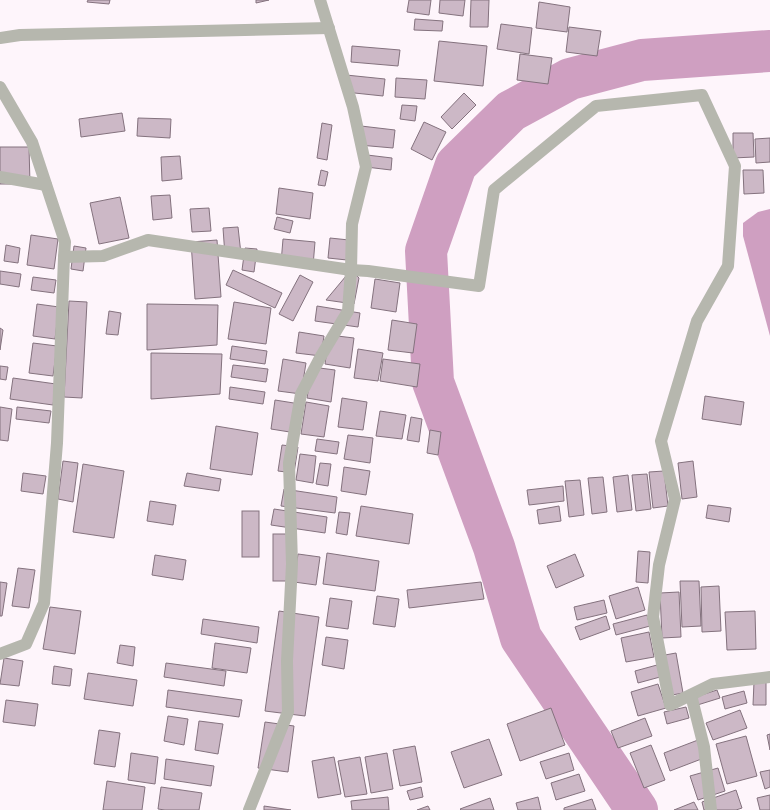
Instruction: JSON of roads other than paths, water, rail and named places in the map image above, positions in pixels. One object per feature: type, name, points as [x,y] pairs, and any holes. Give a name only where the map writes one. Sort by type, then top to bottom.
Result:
[{"type":"street","points":[[249,810],[288,712],[287,661],[292,564],[289,463],[301,394],[321,356],[348,311],[352,224],[366,167],[353,107],[320,0]]},
{"type":"street","points":[[0,38],[20,35],[329,28]]},
{"type":"street","points":[[0,87],[32,142],[65,242],[57,443],[44,603],[26,644],[0,654]]},
{"type":"street","points":[[64,257],[103,256],[148,240],[350,270],[368,271],[479,286],[494,190],[596,106],[702,95],[734,166],[728,266],[697,321],[661,441],[675,499],[659,565],[653,617],[670,705],[713,684],[770,677]]},
{"type":"street","points":[[0,177],[46,185]]},
{"type":"street","points":[[691,695],[704,747],[711,810]]},
{"type":"waterway","points":[[637,810],[521,638],[494,547],[433,382],[426,251],[456,165],[511,111],[570,79],[642,60],[770,51]]}]
